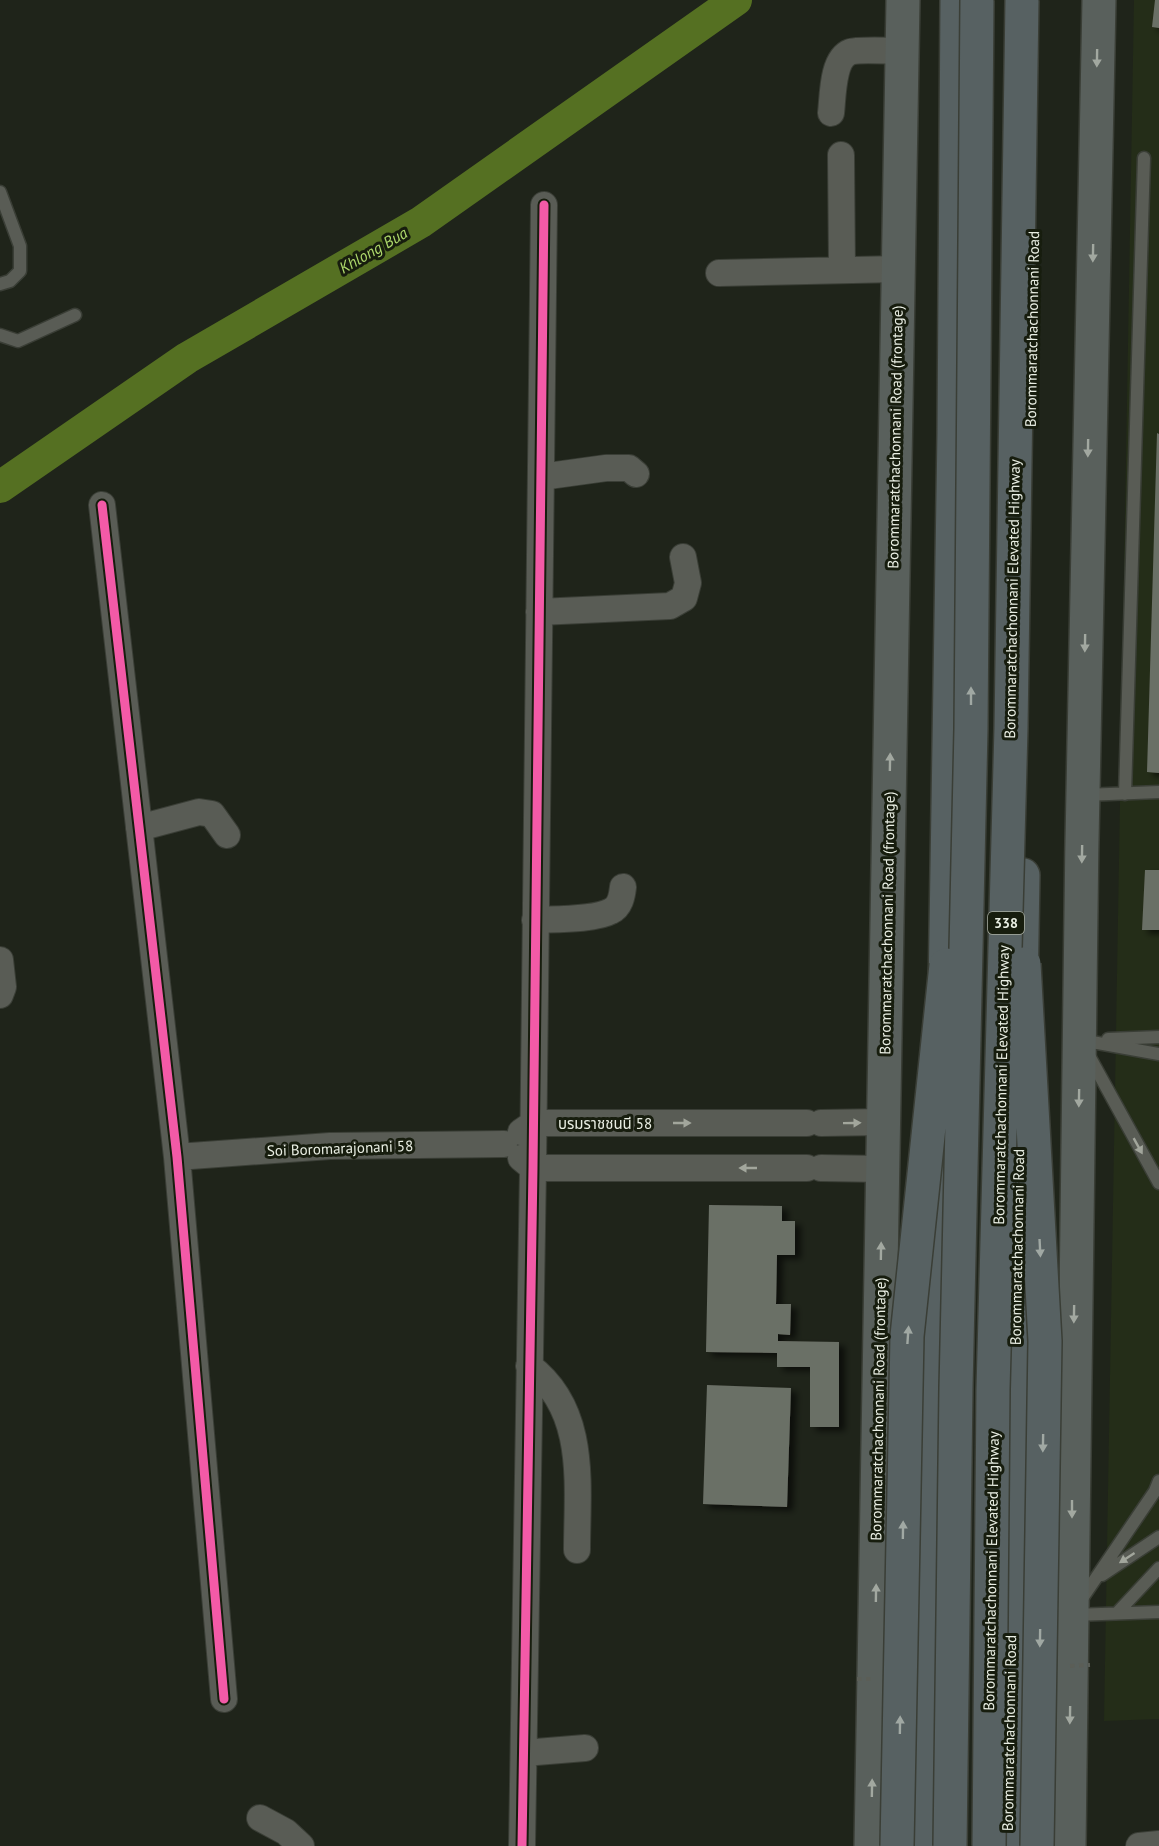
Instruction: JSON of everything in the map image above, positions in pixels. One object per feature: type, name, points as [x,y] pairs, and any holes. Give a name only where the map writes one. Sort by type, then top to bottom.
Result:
[{"type":"main road","name":"Borommaratchachonnani Road (frontage)","points":[[871,1846],[903,0]]},
{"type":"main road","points":[[930,1846],[954,457],[957,0]]},
{"type":"main road","name":"338","points":[[950,1846],[956,1364],[971,729],[977,0]]},
{"type":"main road","name":"Borommaratchachonnani Elevated Highway","points":[[989,1846],[993,1389],[1011,728],[1022,0]]},
{"type":"main road","name":"Borommaratchachonnani Road","points":[[1007,1846],[1039,0]]},
{"type":"main road","points":[[1069,1846],[1073,1342],[1089,420],[1099,0]]},
{"type":"main road","points":[[1011,728],[1045,1341],[1037,1846]]},
{"type":"main road","points":[[897,1846],[907,1335],[971,729]]},
{"type":"street","points":[[831,113],[834,80],[840,61],[850,52],[902,51]]},
{"type":"street","points":[[841,155],[842,270]]},
{"type":"street","points":[[522,1846],[534,1123],[544,206]]},
{"type":"street","points":[[719,273],[898,269]]},
{"type":"street","points":[[541,477],[606,468],[629,468],[636,474]]},
{"type":"street","points":[[102,505],[177,1156],[224,1699]]},
{"type":"street","points":[[539,612],[670,606],[684,598],[688,583],[683,557]]},
{"type":"street","points":[[139,828],[199,812],[212,814],[227,835]]},
{"type":"street","points":[[535,921],[586,917],[612,911],[621,900],[623,887]]},
{"type":"street","points":[[0,960],[3,987],[0,995]]},
{"type":"street","name":"บรมราชชนนี 58","points":[[534,1123],[884,1122]]},
{"type":"street","points":[[534,1123],[504,1144],[533,1168],[882,1169]]},
{"type":"street","name":"Soi Boromarajonani 58","points":[[177,1156],[330,1146],[504,1144]]},
{"type":"street","points":[[530,1366],[544,1377],[565,1407],[576,1448],[577,1550]]},
{"type":"street","points":[[524,1753],[585,1748]]},
{"type":"street","points":[[260,1818],[286,1832],[301,1846]]},
{"type":"street","points":[[1139,1846],[1159,1844]]},
{"type":"lane","points":[[1125,794],[1144,158]]},
{"type":"lane","points":[[0,192],[20,246],[20,271],[10,281],[0,284]]},
{"type":"lane","points":[[0,335],[18,341],[75,315]]},
{"type":"lane","points":[[1083,795],[1159,792]]},
{"type":"lane","points":[[1080,1039],[1159,1037]]},
{"type":"lane","points":[[1080,1039],[1158,1053]]},
{"type":"lane","points":[[1080,1039],[1159,1183]]},
{"type":"lane","points":[[1071,1615],[1155,1491],[1159,1481]]},
{"type":"lane","points":[[1096,1579],[1159,1537]]},
{"type":"lane","points":[[1117,1613],[1159,1568]]},
{"type":"lane","points":[[1071,1615],[1159,1612]]},
{"type":"shaded area","points":[[1134,0],[1159,0],[1159,1719],[1104,1721]]},
{"type":"building","points":[[1155,0],[1159,0],[1159,28],[1152,27]]},
{"type":"building","points":[[1157,433],[1159,434],[1159,773],[1147,772]]},
{"type":"building","points":[[1145,870],[1159,870],[1159,930],[1142,930]]},
{"type":"building","points":[[709,1205],[782,1206],[782,1221],[795,1221],[795,1255],[777,1255],[776,1304],[791,1304],[790,1335],[778,1334],[778,1341],[839,1342],[839,1427],[810,1427],[810,1367],[777,1367],[777,1353],[706,1352]]},
{"type":"building","points":[[707,1385],[791,1388],[787,1507],[703,1504]]},
{"type":"waterway","name":"Khlong Bua","points":[[0,487],[187,358],[421,222],[736,0]]},
{"type":"cycle path","points":[[522,1846],[533,1168],[544,205]]},
{"type":"cycle path","points":[[102,505],[177,1157],[224,1699]]}]
